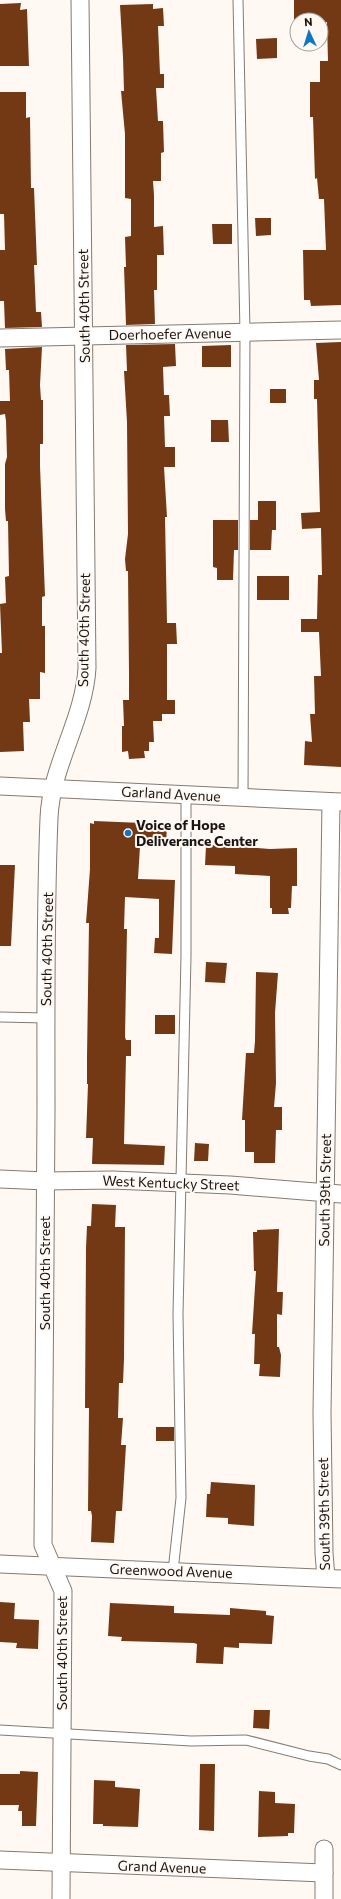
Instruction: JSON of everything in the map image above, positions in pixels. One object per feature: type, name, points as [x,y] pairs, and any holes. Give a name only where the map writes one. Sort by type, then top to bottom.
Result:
[{"type":"street","name":"South 40th Street","points":[[61,1899],[64,1591],[44,1545],[46,1018],[49,815],[60,763],[78,712],[86,683],[80,0]]},
{"type":"street","name":"Doerhoefer Avenue","points":[[0,338],[341,330]]},
{"type":"street","name":"Garland Avenue","points":[[0,786],[336,802]]},
{"type":"street","name":"South 39th Street","points":[[333,1579],[324,1553],[322,1421],[333,1194],[336,802]]},
{"type":"street","name":"West Kentucky Street","points":[[0,1179],[46,1181],[113,1180],[230,1185],[333,1194]]},
{"type":"street","name":"Greenwood Avenue","points":[[0,1564],[333,1579]]},
{"type":"street","points":[[324,1849],[324,1899]]},
{"type":"street","name":"Grand Avenue","points":[[0,1860],[324,1873]]},
{"type":"lane","points":[[238,0],[245,332],[243,797]]},
{"type":"lane","points":[[173,1571],[181,1498],[178,1314],[186,956],[186,795]]},
{"type":"lane","points":[[0,1017],[46,1018]]},
{"type":"lane","points":[[0,1730],[191,1741],[246,1740],[328,1759],[341,1765]]},
{"type":"building","points":[[294,0],[341,0],[341,305],[311,306],[310,300],[304,300],[303,250],[326,250],[324,199],[319,199],[317,178],[315,179],[313,117],[310,117],[310,82],[320,82],[320,61],[328,61],[329,12],[294,12]]},
{"type":"building","points":[[21,3],[20,10],[27,9],[29,66],[0,66],[0,4]]},
{"type":"building","points":[[153,4],[153,9],[163,8],[164,26],[158,26],[160,74],[164,74],[164,88],[156,88],[158,121],[163,121],[164,152],[161,153],[161,181],[153,181],[154,227],[163,226],[164,255],[157,255],[157,290],[154,290],[155,324],[126,325],[124,267],[126,267],[125,237],[131,236],[131,199],[125,198],[125,134],[121,91],[124,91],[120,5]]},
{"type":"building","points":[[277,38],[277,58],[257,59],[256,39]]},
{"type":"building","points":[[0,92],[26,92],[26,118],[30,117],[31,188],[34,188],[37,265],[34,265],[36,312],[41,312],[42,327],[5,328],[4,301],[0,301],[0,250],[5,250],[4,214],[0,214]]},
{"type":"building","points":[[255,218],[271,218],[271,235],[256,236]]},
{"type":"building","points":[[212,224],[232,224],[232,244],[213,244]]},
{"type":"building","points":[[341,342],[341,767],[304,765],[305,741],[312,742],[310,714],[315,714],[314,676],[321,676],[319,632],[301,632],[301,619],[317,619],[318,575],[322,575],[321,528],[302,529],[301,513],[320,512],[317,399],[314,399],[314,380],[319,380],[316,343]]},
{"type":"building","points":[[175,344],[176,366],[163,367],[164,395],[169,395],[170,416],[164,416],[165,447],[175,447],[175,467],[164,467],[167,517],[165,517],[167,623],[176,623],[177,644],[167,644],[167,700],[175,700],[175,714],[162,714],[162,721],[153,721],[154,742],[149,742],[149,751],[144,751],[145,758],[129,759],[128,751],[122,752],[122,726],[124,726],[123,700],[129,700],[128,571],[126,571],[125,559],[128,534],[127,422],[124,371],[127,371],[126,345]]},
{"type":"building","points":[[231,345],[231,367],[202,367],[202,346]]},
{"type":"building","points":[[42,347],[40,385],[41,400],[43,400],[43,444],[40,444],[40,466],[45,596],[42,597],[42,626],[45,626],[45,673],[40,672],[40,699],[29,699],[30,722],[23,722],[24,751],[0,752],[0,653],[2,653],[0,604],[6,603],[5,577],[9,576],[8,521],[6,521],[5,509],[5,464],[7,457],[6,421],[5,414],[0,415],[0,401],[10,401],[9,370],[6,370],[5,349]]},
{"type":"building","points":[[270,389],[286,389],[286,403],[270,403]]},
{"type":"building","points":[[211,420],[228,420],[229,442],[211,442]]},
{"type":"building","points":[[258,501],[276,501],[276,530],[272,530],[271,550],[250,550],[250,520],[258,520]]},
{"type":"building","points":[[213,520],[238,520],[238,550],[234,550],[233,580],[217,580],[217,568],[213,567]]},
{"type":"building","points":[[257,576],[289,576],[289,600],[257,600]]},
{"type":"building","points":[[94,821],[167,824],[166,847],[140,846],[138,879],[175,880],[172,954],[154,953],[155,938],[159,938],[159,899],[125,897],[124,929],[127,929],[125,1037],[126,1040],[131,1040],[131,1056],[126,1056],[124,1144],[165,1146],[164,1165],[92,1164],[93,1138],[86,1138],[88,1084],[89,923],[86,923],[90,869],[90,823],[94,824]]},
{"type":"building","points":[[214,845],[270,849],[297,848],[297,886],[292,886],[291,908],[288,908],[289,914],[272,914],[272,908],[270,908],[270,876],[235,874],[235,866],[205,865],[206,846]]},
{"type":"building","points":[[0,865],[15,865],[11,946],[0,946]]},
{"type":"building","points":[[206,962],[227,963],[225,983],[205,982]]},
{"type":"building","points":[[256,972],[278,973],[275,1013],[276,1083],[274,1107],[282,1107],[282,1130],[276,1130],[275,1163],[254,1163],[254,1152],[245,1152],[245,1120],[242,1120],[246,1053],[254,1053]]},
{"type":"building","points":[[155,1015],[175,1015],[175,1034],[155,1034]]},
{"type":"building","points":[[195,1143],[209,1144],[208,1161],[194,1161]]},
{"type":"building","points":[[92,1204],[116,1205],[115,1227],[125,1227],[124,1359],[123,1383],[119,1383],[118,1418],[123,1418],[121,1445],[126,1445],[122,1511],[116,1511],[114,1543],[91,1542],[92,1516],[91,1511],[88,1511],[89,1408],[85,1408],[86,1248],[87,1226],[91,1226]]},
{"type":"building","points":[[279,1229],[277,1292],[283,1292],[282,1315],[277,1314],[277,1347],[279,1347],[281,1355],[280,1377],[259,1376],[260,1364],[254,1364],[255,1334],[252,1334],[256,1271],[254,1271],[253,1232],[257,1232],[257,1230]]},
{"type":"building","points":[[156,1427],[174,1427],[174,1441],[156,1441]]},
{"type":"building","points":[[211,1482],[255,1485],[254,1526],[228,1524],[228,1518],[206,1517],[207,1494],[210,1494]]},
{"type":"building","points":[[0,1602],[15,1603],[14,1619],[39,1620],[38,1649],[16,1648],[17,1643],[0,1642]]},
{"type":"building","points":[[110,1603],[174,1606],[174,1613],[230,1615],[230,1608],[266,1611],[266,1615],[274,1616],[272,1644],[239,1643],[239,1648],[224,1647],[223,1664],[196,1663],[197,1644],[194,1643],[121,1641],[122,1637],[108,1636]]},
{"type":"building","points":[[254,1710],[270,1710],[269,1729],[253,1728]]},
{"type":"building","points":[[200,1764],[215,1764],[214,1831],[199,1830]]},
{"type":"building","points":[[20,1771],[38,1772],[36,1826],[22,1826],[22,1811],[18,1811],[19,1805],[0,1805],[0,1774],[20,1774]]},
{"type":"building","points":[[94,1780],[115,1781],[115,1787],[140,1789],[138,1827],[103,1826],[103,1824],[93,1824]]},
{"type":"building","points":[[259,1791],[275,1792],[275,1803],[295,1804],[294,1833],[288,1833],[288,1836],[258,1837]]},
{"type":"place","name":"Voice of Hope Deliverance Center","points":[[128,833]]}]
